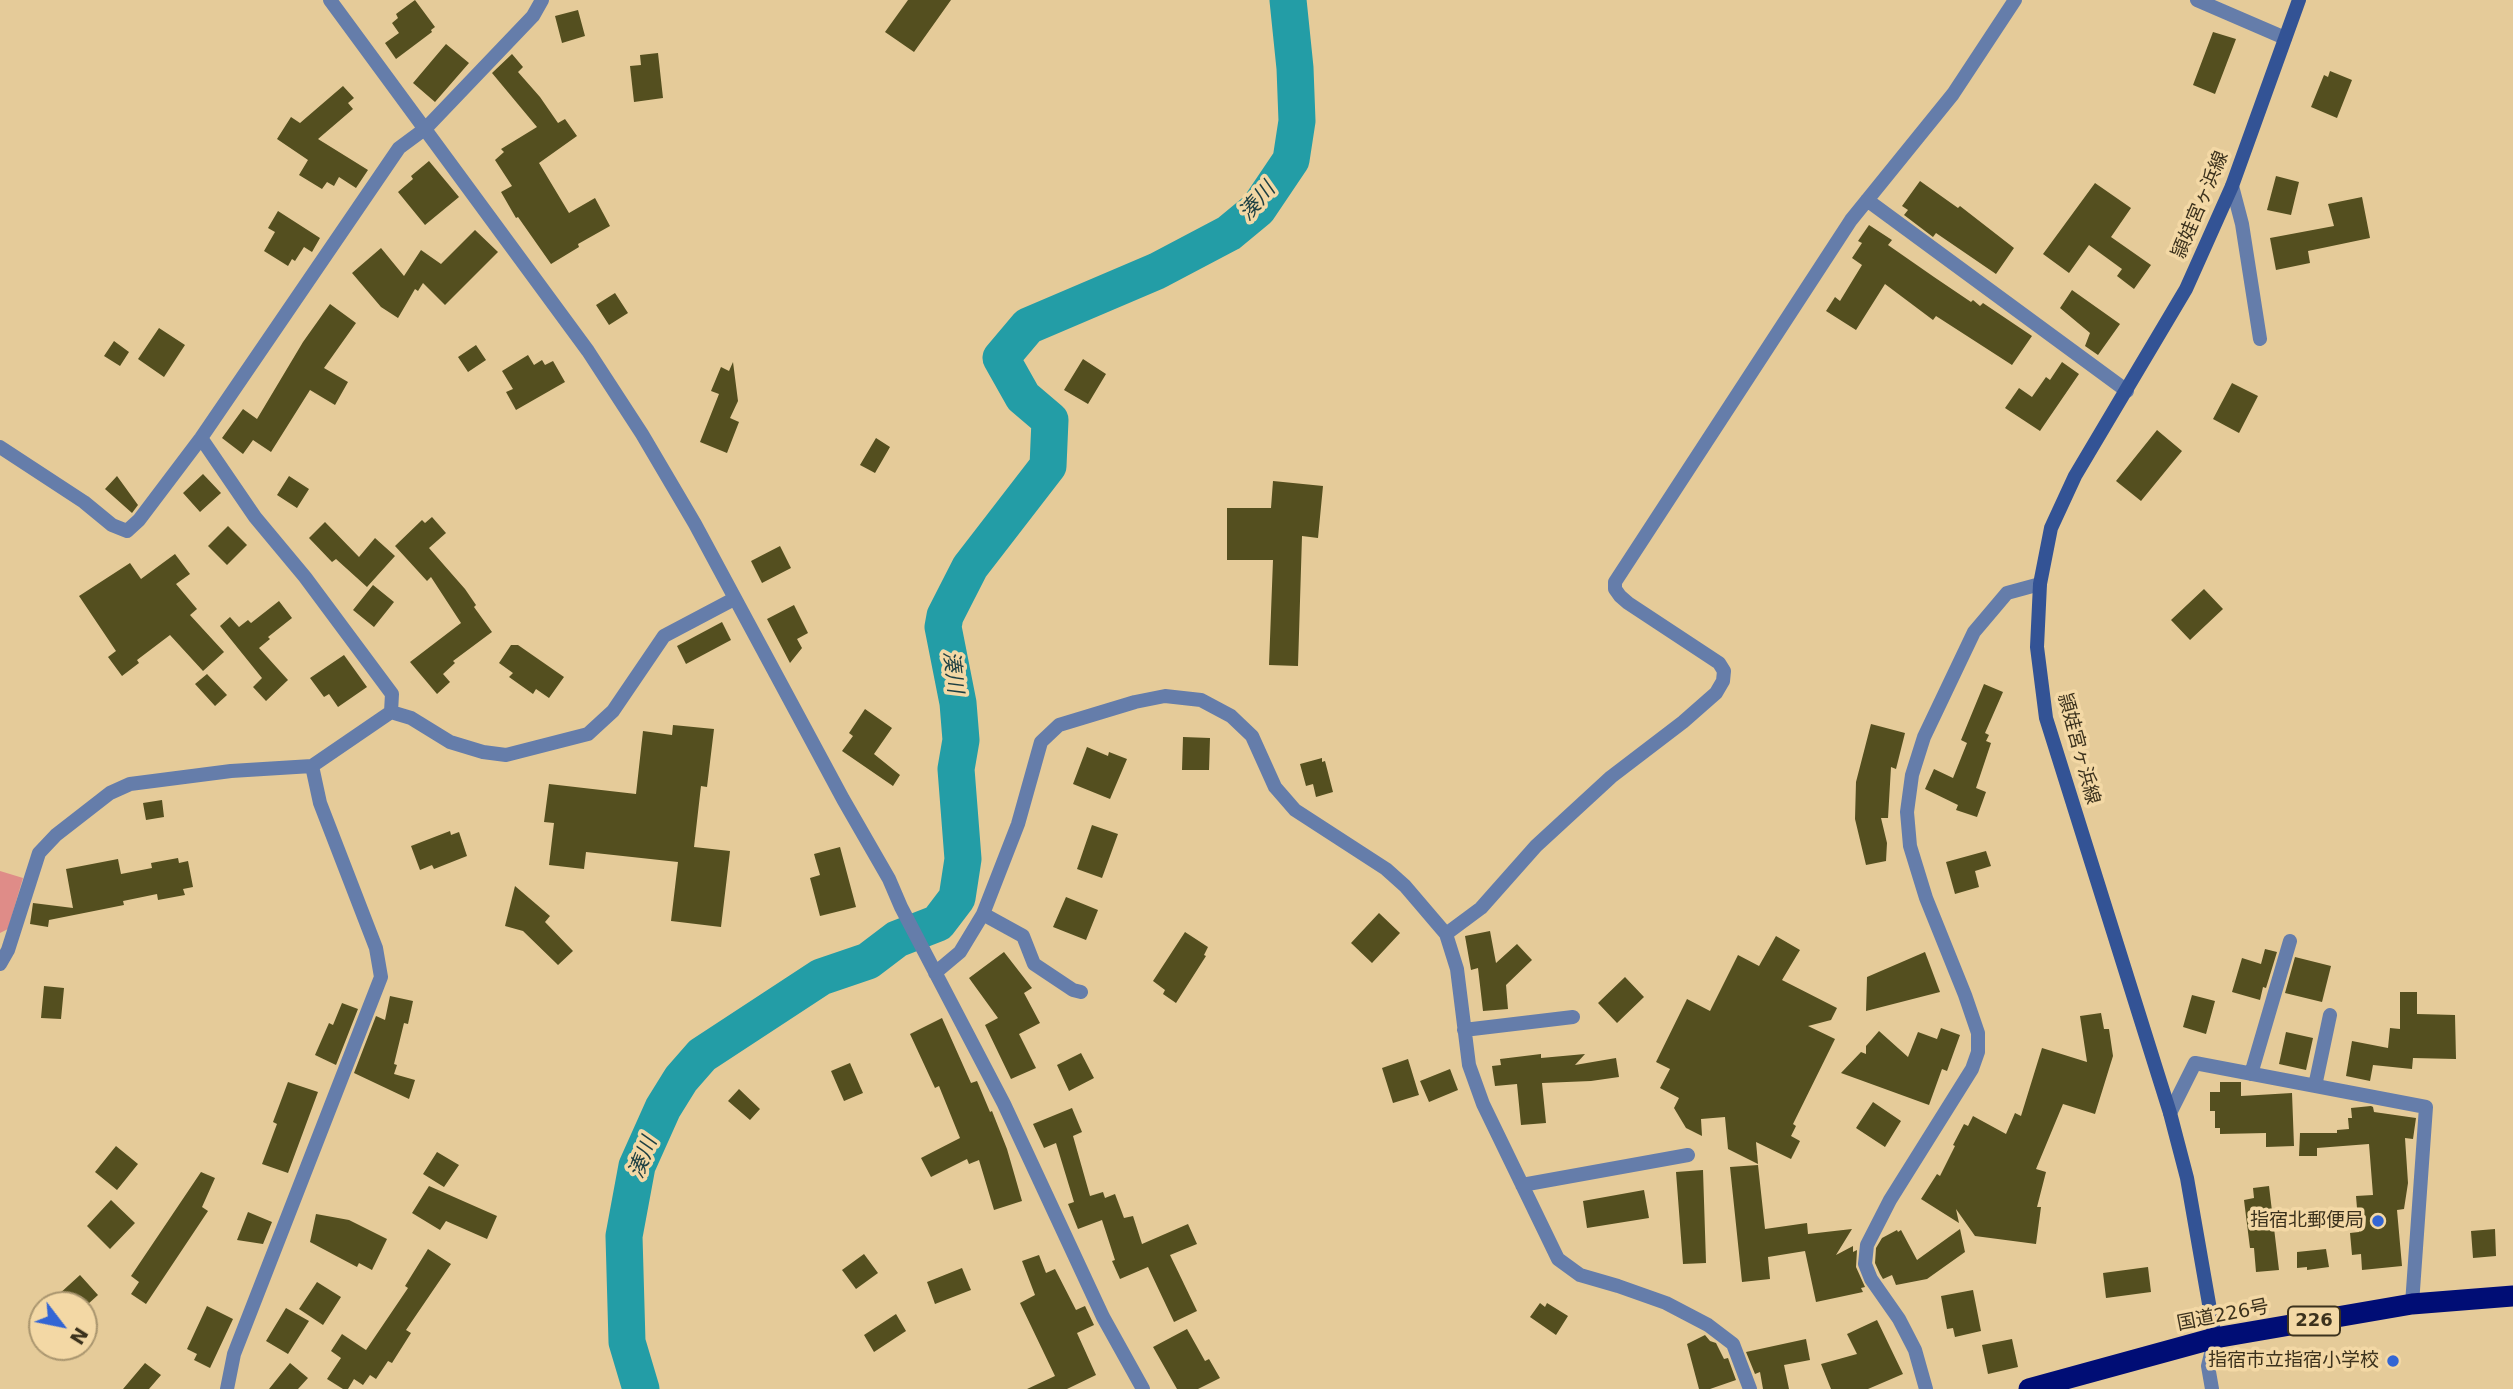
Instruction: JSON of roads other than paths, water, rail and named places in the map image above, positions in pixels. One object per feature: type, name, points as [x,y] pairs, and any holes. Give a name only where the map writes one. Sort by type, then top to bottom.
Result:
[{"type":"highway","name":"国道226号","points":[[2029,1389],[2215,1338],[2412,1304],[2513,1296]]},
{"type":"main road","name":"頴娃宮ヶ浜線","points":[[2215,1338],[2187,1178],[2170,1113],[2046,718],[2037,647],[2040,584],[2051,528],[2075,476],[2186,289],[2232,186],[2299,0]]},
{"type":"street","points":[[330,0],[588,351],[695,524],[842,799],[889,879],[1004,1104],[1103,1317],[1143,1389]]},
{"type":"street","points":[[0,447],[84,502],[112,525],[127,531],[139,520],[201,438],[399,148],[426,128],[533,16],[542,0]]},
{"type":"street","points":[[1446,934],[1481,908],[1536,846],[1611,777],[1683,722],[1716,692],[1723,681],[1724,671],[1719,663],[1619,596],[1615,582],[1851,220],[1953,94],[2015,0]]},
{"type":"street","points":[[2196,0],[2285,38]]},
{"type":"street","points":[[2232,186],[2242,224],[2260,339]]},
{"type":"street","points":[[1867,200],[2127,391]]},
{"type":"street","points":[[201,438],[255,517],[305,578],[392,694],[391,712]]},
{"type":"street","points":[[1926,1389],[1915,1350],[1899,1319],[1871,1279],[1865,1264],[1867,1245],[1890,1199],[1972,1069],[1978,1052],[1978,1033],[1926,898],[1910,846],[1907,812],[1910,787],[1924,737],[1974,632],[2007,593],[2040,584]]},
{"type":"street","points":[[391,712],[411,718],[450,742],[483,752],[506,755],[588,734],[613,710],[664,636],[734,599]]},
{"type":"street","points":[[935,973],[960,952],[983,914],[1018,824],[1041,742],[1059,725],[1135,702],[1165,696],[1201,700],[1231,716],[1252,736],[1275,787],[1294,810],[1386,869],[1405,886],[1446,934],[1457,969],[1469,1065],[1483,1104],[1558,1259],[1580,1275],[1666,1303],[1708,1325],[1733,1344],[1750,1389]]},
{"type":"street","points":[[0,964],[8,950],[39,853],[56,835],[110,793],[130,784],[231,771],[312,766],[391,712]]},
{"type":"street","points":[[227,1389],[234,1354],[381,977],[376,948],[320,803],[312,766]]},
{"type":"street","points":[[983,914],[1023,936],[1034,964],[1073,990],[1081,992]]},
{"type":"street","points":[[2251,1074],[2290,941]]},
{"type":"street","points":[[2315,1086],[2330,1015]]},
{"type":"street","points":[[1464,1030],[1573,1017]]},
{"type":"street","points":[[2170,1113],[2195,1063],[2426,1107],[2412,1304]]},
{"type":"street","points":[[1522,1185],[1688,1155]]},
{"type":"street","points":[[2212,1389],[2208,1366],[2215,1338]]},
{"type":"waterway","name":"湊川","points":[[641,1389],[627,1342],[624,1236],[637,1166],[663,1108],[681,1079],[702,1055],[821,977],[868,961],[897,939],[938,923],[957,898],[963,859],[956,769],[961,740],[958,703],[943,627],[945,616],[970,567],[1048,466],[1050,420],[1023,397],[1001,358],[1028,326],[1157,271],[1229,233],[1258,209],[1291,160],[1297,121],[1288,0]]},
{"type":"place","name":"指宿北郵便局","points":[[2378,1221]]},
{"type":"place","name":"指宿市立指宿小学校","points":[[2393,1361]]}]
